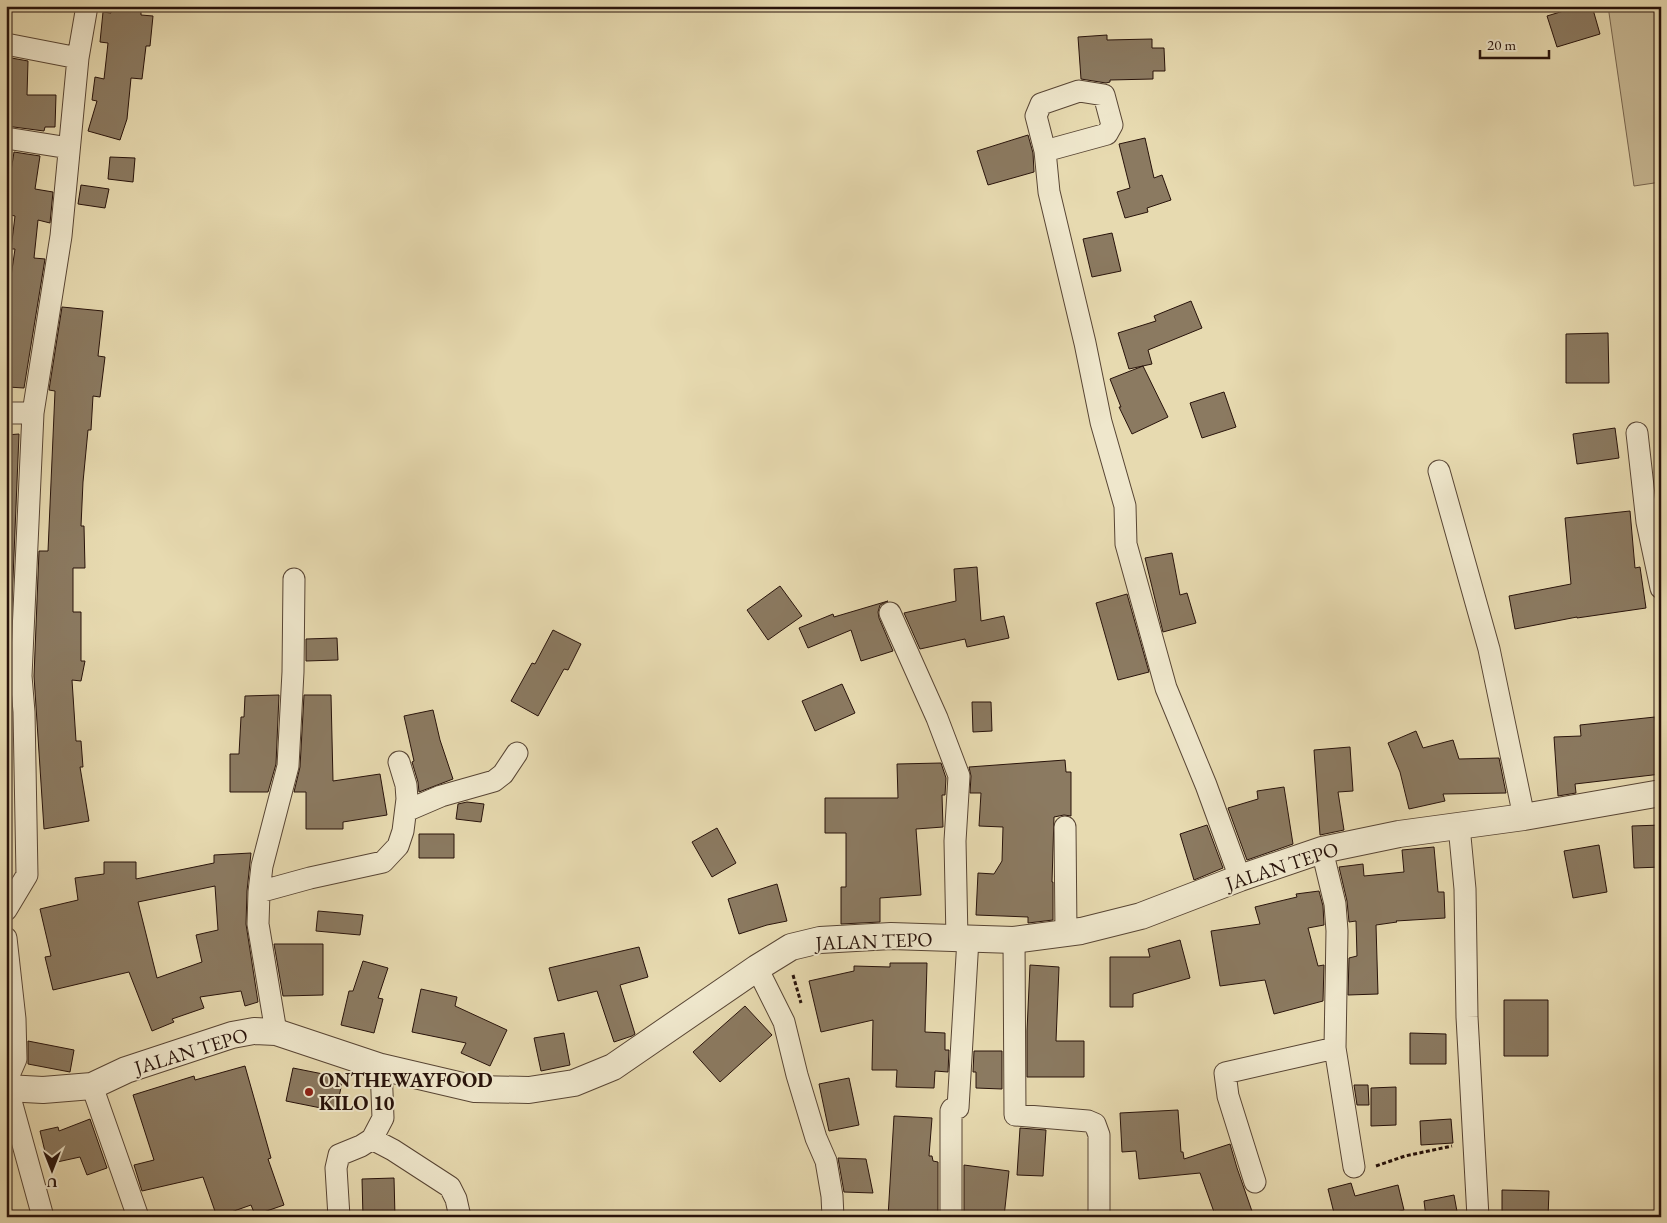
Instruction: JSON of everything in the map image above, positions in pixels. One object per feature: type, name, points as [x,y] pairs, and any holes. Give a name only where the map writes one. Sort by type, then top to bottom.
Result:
[{"type":"street","points":[[6,910],[27,875],[22,676],[33,413],[61,236],[78,58],[87,6]]},
{"type":"street","points":[[6,44],[78,58]]},
{"type":"street","points":[[6,138],[69,148]]},
{"type":"street","points":[[1045,151],[1049,192],[1085,343],[1100,422],[1125,506],[1126,544],[1166,688],[1206,785],[1240,878]]},
{"type":"street","points":[[6,413],[33,413]]},
{"type":"street","points":[[1637,433],[1647,522],[1661,588]]},
{"type":"street","points":[[1439,471],[1488,649],[1524,817]]},
{"type":"street","points":[[276,1032],[258,924],[259,892],[262,866],[288,766],[293,672],[294,579]]},
{"type":"street","points":[[890,614],[938,718],[959,776],[955,841],[963,939],[958,1108],[951,1111],[952,1217]]},
{"type":"street","points":[[406,811],[441,796],[494,781],[503,774],[517,753]]},
{"type":"street","points":[[259,892],[310,878],[383,862],[398,846],[403,831],[407,799],[406,785],[399,762]]},
{"type":"street","name":"JALAN TEPO","points":[[7,1087],[43,1090],[92,1086],[126,1070],[232,1035],[254,1032],[276,1032],[381,1067],[475,1089],[529,1090],[574,1083],[613,1067],[757,968],[791,947],[820,940],[891,936],[1014,940],[1081,931],[1141,916],[1240,878],[1322,850],[1399,834],[1524,817],[1661,793]]},
{"type":"street","points":[[1459,826],[1465,889],[1467,1017],[1478,1217]]},
{"type":"street","points":[[1065,827],[1066,933]]},
{"type":"street","points":[[1322,850],[1335,904],[1337,931],[1336,1048],[1363,1168]]},
{"type":"street","points":[[6,938],[16,1059],[7,1087],[43,1217]]},
{"type":"street","points":[[1014,940],[1015,1115],[1088,1121],[1095,1124],[1099,1135],[1099,1217]]},
{"type":"street","points":[[757,968],[784,1022],[797,1075],[816,1138],[826,1161],[832,1196],[832,1217]]},
{"type":"street","points":[[1255,1182],[1228,1096],[1226,1073],[1336,1048]]},
{"type":"street","points":[[339,1217],[336,1168],[339,1155],[372,1139],[382,1118],[381,1067]]},
{"type":"street","points":[[92,1086],[138,1217]]},
{"type":"street","points":[[372,1139],[450,1187],[456,1199],[460,1217]]},
{"type":"path","points":[[786,950],[802,1005]]},
{"type":"path","points":[[1363,1168],[1405,1156],[1475,1141]]},
{"type":"shaded area","points":[[1608,6],[1661,6],[1661,182],[1634,186]]},
{"type":"building","points":[[111,6],[141,6],[141,15],[153,16],[150,46],[146,46],[142,79],[131,78],[127,119],[120,140],[88,131],[97,101],[92,100],[95,77],[104,79],[108,43],[100,42],[103,12],[111,13]]},
{"type":"building","points":[[1580,6],[1592,6],[1600,34],[1557,47],[1547,16]]},
{"type":"building","points":[[1107,35],[1107,40],[1152,39],[1152,48],[1164,48],[1165,71],[1153,71],[1153,79],[1110,80],[1110,82],[1106,83],[1081,79],[1078,37]]},
{"type":"building","points":[[6,57],[28,61],[27,95],[56,95],[55,127],[45,127],[44,131],[6,126]]},
{"type":"building","points":[[1028,135],[1033,153],[1034,172],[988,185],[977,151]]},
{"type":"building","points":[[1145,138],[1154,178],[1162,175],[1171,200],[1147,208],[1148,212],[1125,218],[1117,192],[1130,188],[1119,144]]},
{"type":"building","points":[[14,152],[40,156],[35,189],[53,192],[50,223],[38,220],[34,258],[45,259],[24,388],[8,387],[10,346],[6,346],[6,311],[15,249],[11,249],[15,216],[6,214],[6,183],[9,184]]},
{"type":"building","points":[[110,157],[135,158],[133,182],[108,179]]},
{"type":"building","points":[[81,185],[109,189],[105,208],[78,204]]},
{"type":"building","points":[[1112,233],[1121,271],[1092,277],[1083,239]]},
{"type":"building","points":[[1191,301],[1202,328],[1148,350],[1152,364],[1129,369],[1118,333],[1156,321],[1154,316]]},
{"type":"building","points":[[62,307],[103,311],[98,356],[105,357],[100,397],[93,396],[91,430],[88,430],[83,482],[81,526],[84,526],[85,568],[73,568],[73,612],[81,612],[81,661],[85,661],[81,681],[72,680],[76,741],[81,741],[83,767],[80,767],[89,821],[44,829],[34,676],[39,551],[48,551],[55,391],[49,390]]},
{"type":"building","points":[[1608,333],[1609,383],[1566,383],[1566,334]]},
{"type":"building","points":[[1143,366],[1168,417],[1132,434],[1119,407],[1121,407],[1110,379]]},
{"type":"building","points":[[1224,392],[1236,427],[1202,438],[1190,403]]},
{"type":"building","points":[[1615,428],[1619,458],[1577,464],[1573,434]]},
{"type":"building","points":[[19,434],[10,689],[6,689],[6,435]]},
{"type":"building","points":[[1630,511],[1635,568],[1640,567],[1646,608],[1577,617],[1515,629],[1509,596],[1571,584],[1565,518]]},
{"type":"building","points":[[1172,553],[1180,595],[1187,593],[1196,623],[1163,632],[1145,558]]},
{"type":"building","points":[[977,567],[981,621],[1004,616],[1009,638],[967,647],[965,639],[920,649],[904,613],[956,601],[954,569]]},
{"type":"building","points":[[780,586],[802,616],[768,640],[747,610]]},
{"type":"building","points":[[1127,594],[1149,672],[1118,680],[1096,603]]},
{"type":"building","points":[[888,601],[880,605],[878,612],[893,651],[861,661],[851,630],[808,648],[799,628],[833,614],[834,617]]},
{"type":"building","points":[[553,630],[581,644],[568,670],[564,669],[538,716],[511,701],[532,663],[535,664]]},
{"type":"building","points":[[337,638],[338,660],[306,661],[306,639]]},
{"type":"building","points":[[842,684],[855,713],[815,731],[802,701]]},
{"type":"building","points":[[279,695],[276,764],[268,792],[230,792],[230,754],[239,754],[241,717],[244,717],[245,696]]},
{"type":"building","points":[[304,695],[331,695],[333,781],[380,774],[387,815],[343,822],[343,829],[306,829],[306,792],[294,792],[300,767]]},
{"type":"building","points":[[972,702],[991,702],[992,731],[973,732]]},
{"type":"building","points":[[433,710],[440,740],[453,779],[419,792],[404,716]]},
{"type":"building","points":[[1655,717],[1661,774],[1575,784],[1576,793],[1558,796],[1554,737],[1581,736],[1580,725]]},
{"type":"building","points":[[1416,731],[1423,748],[1453,740],[1459,759],[1499,758],[1506,793],[1443,794],[1445,801],[1409,809],[1400,772],[1388,743]]},
{"type":"building","points":[[1350,747],[1353,791],[1338,792],[1344,830],[1320,835],[1314,750]]},
{"type":"building","points":[[1065,760],[1066,772],[1071,772],[1071,816],[1054,817],[1053,920],[1028,923],[1028,917],[976,915],[978,873],[994,874],[1002,861],[1003,827],[979,826],[981,793],[970,793],[971,776],[969,767]]},
{"type":"building","points":[[941,763],[946,778],[945,795],[942,795],[943,827],[916,829],[921,895],[880,898],[880,922],[841,924],[841,887],[846,887],[846,833],[825,833],[825,798],[898,798],[897,764]]},
{"type":"building","points":[[1284,787],[1293,844],[1247,860],[1228,808],[1258,799],[1257,791]]},
{"type":"building","points":[[467,802],[484,804],[481,822],[456,819],[458,804]]},
{"type":"building","points":[[1207,825],[1223,868],[1194,880],[1180,834]]},
{"type":"building","points":[[1661,825],[1661,867],[1634,868],[1632,826]]},
{"type":"building","points":[[717,828],[736,863],[712,877],[692,842]]},
{"type":"building","points":[[419,834],[454,834],[454,858],[419,858]]},
{"type":"building","points":[[1599,845],[1607,892],[1573,898],[1564,851]]},
{"type":"building","points":[[1434,847],[1438,892],[1444,892],[1445,918],[1396,921],[1376,925],[1378,994],[1348,995],[1349,958],[1357,956],[1356,921],[1349,922],[1347,901],[1339,867],[1363,864],[1364,876],[1404,872],[1402,850]]},
{"type":"building","points":[[251,853],[246,924],[258,1002],[245,1006],[241,991],[200,997],[204,1008],[172,1019],[174,1022],[152,1031],[129,972],[53,990],[45,957],[51,956],[40,909],[78,900],[75,878],[104,874],[104,862],[136,862],[136,879],[214,863],[214,855]],"holes":[[[215,886],[218,930],[196,935],[202,962],[157,978],[138,902]]]},
{"type":"building","points":[[777,884],[787,921],[739,934],[728,899]]},
{"type":"building","points":[[1319,891],[1323,906],[1324,925],[1308,928],[1318,966],[1324,965],[1323,1001],[1274,1014],[1265,980],[1220,986],[1211,931],[1260,924],[1255,907],[1297,897],[1296,894]]},
{"type":"building","points":[[318,911],[363,915],[360,935],[316,931]]},
{"type":"building","points":[[1180,940],[1190,978],[1133,994],[1133,1007],[1110,1007],[1110,957],[1150,957],[1148,949]]},
{"type":"building","points":[[274,944],[323,944],[323,995],[283,996]]},
{"type":"building","points":[[639,947],[648,977],[620,985],[635,1034],[614,1042],[597,991],[558,1001],[549,968]]},
{"type":"building","points":[[363,961],[388,968],[378,998],[383,999],[374,1033],[341,1025],[349,991],[353,991]]},
{"type":"building","points":[[890,963],[927,963],[925,1032],[945,1033],[945,1050],[949,1050],[948,1072],[935,1071],[934,1088],[896,1087],[897,1070],[872,1070],[873,1020],[821,1032],[809,981],[854,971],[854,966],[890,967]]},
{"type":"building","points":[[1030,965],[1059,967],[1056,1041],[1084,1041],[1084,1077],[1027,1077]]},
{"type":"building","points":[[421,989],[457,997],[455,1006],[507,1030],[490,1066],[461,1053],[466,1043],[412,1032]]},
{"type":"building","points":[[1504,1000],[1548,1000],[1548,1056],[1504,1056]]},
{"type":"building","points":[[745,1006],[772,1035],[720,1082],[693,1052]]},
{"type":"building","points":[[564,1033],[570,1065],[541,1071],[534,1038]]},
{"type":"building","points":[[1410,1033],[1446,1034],[1446,1064],[1410,1064]]},
{"type":"building","points":[[28,1041],[74,1050],[70,1072],[28,1064]]},
{"type":"building","points":[[974,1051],[1002,1051],[1002,1089],[976,1088],[976,1072],[973,1072]]},
{"type":"building","points":[[245,1066],[271,1158],[268,1159],[284,1205],[255,1215],[251,1205],[217,1217],[203,1177],[142,1191],[134,1165],[154,1160],[133,1095],[194,1076],[195,1080]]},
{"type":"building","points":[[293,1068],[343,1078],[336,1111],[286,1101]]},
{"type":"building","points":[[849,1078],[859,1125],[829,1131],[819,1084]]},
{"type":"building","points":[[1354,1085],[1368,1085],[1369,1105],[1357,1105]]},
{"type":"building","points":[[1396,1087],[1396,1125],[1371,1126],[1371,1088]]},
{"type":"building","points":[[1178,1110],[1181,1152],[1183,1152],[1184,1159],[1230,1144],[1254,1217],[1219,1217],[1216,1211],[1214,1212],[1200,1173],[1139,1179],[1136,1151],[1122,1152],[1120,1113]]},
{"type":"building","points":[[894,1116],[932,1118],[929,1156],[932,1156],[933,1161],[938,1162],[938,1217],[888,1217]]},
{"type":"building","points":[[90,1119],[107,1168],[87,1175],[80,1157],[48,1164],[40,1131],[58,1127],[59,1131]]},
{"type":"building","points":[[1451,1119],[1453,1143],[1421,1145],[1420,1121]]},
{"type":"building","points":[[1020,1128],[1046,1130],[1043,1176],[1017,1175]]},
{"type":"building","points":[[838,1158],[866,1159],[873,1193],[844,1192]]},
{"type":"building","points":[[964,1165],[1009,1171],[1004,1217],[964,1217]]},
{"type":"building","points":[[394,1178],[395,1217],[363,1217],[362,1179]]},
{"type":"building","points":[[1351,1183],[1355,1196],[1398,1185],[1404,1210],[1377,1217],[1335,1217],[1328,1189]]},
{"type":"building","points":[[1502,1190],[1549,1191],[1548,1217],[1502,1217]]},
{"type":"building","points":[[1454,1195],[1458,1217],[1426,1217],[1424,1201]]},
{"type":"place","name":"ONTHEWAYFOOD KILO 10","points":[[309,1092]]}]
